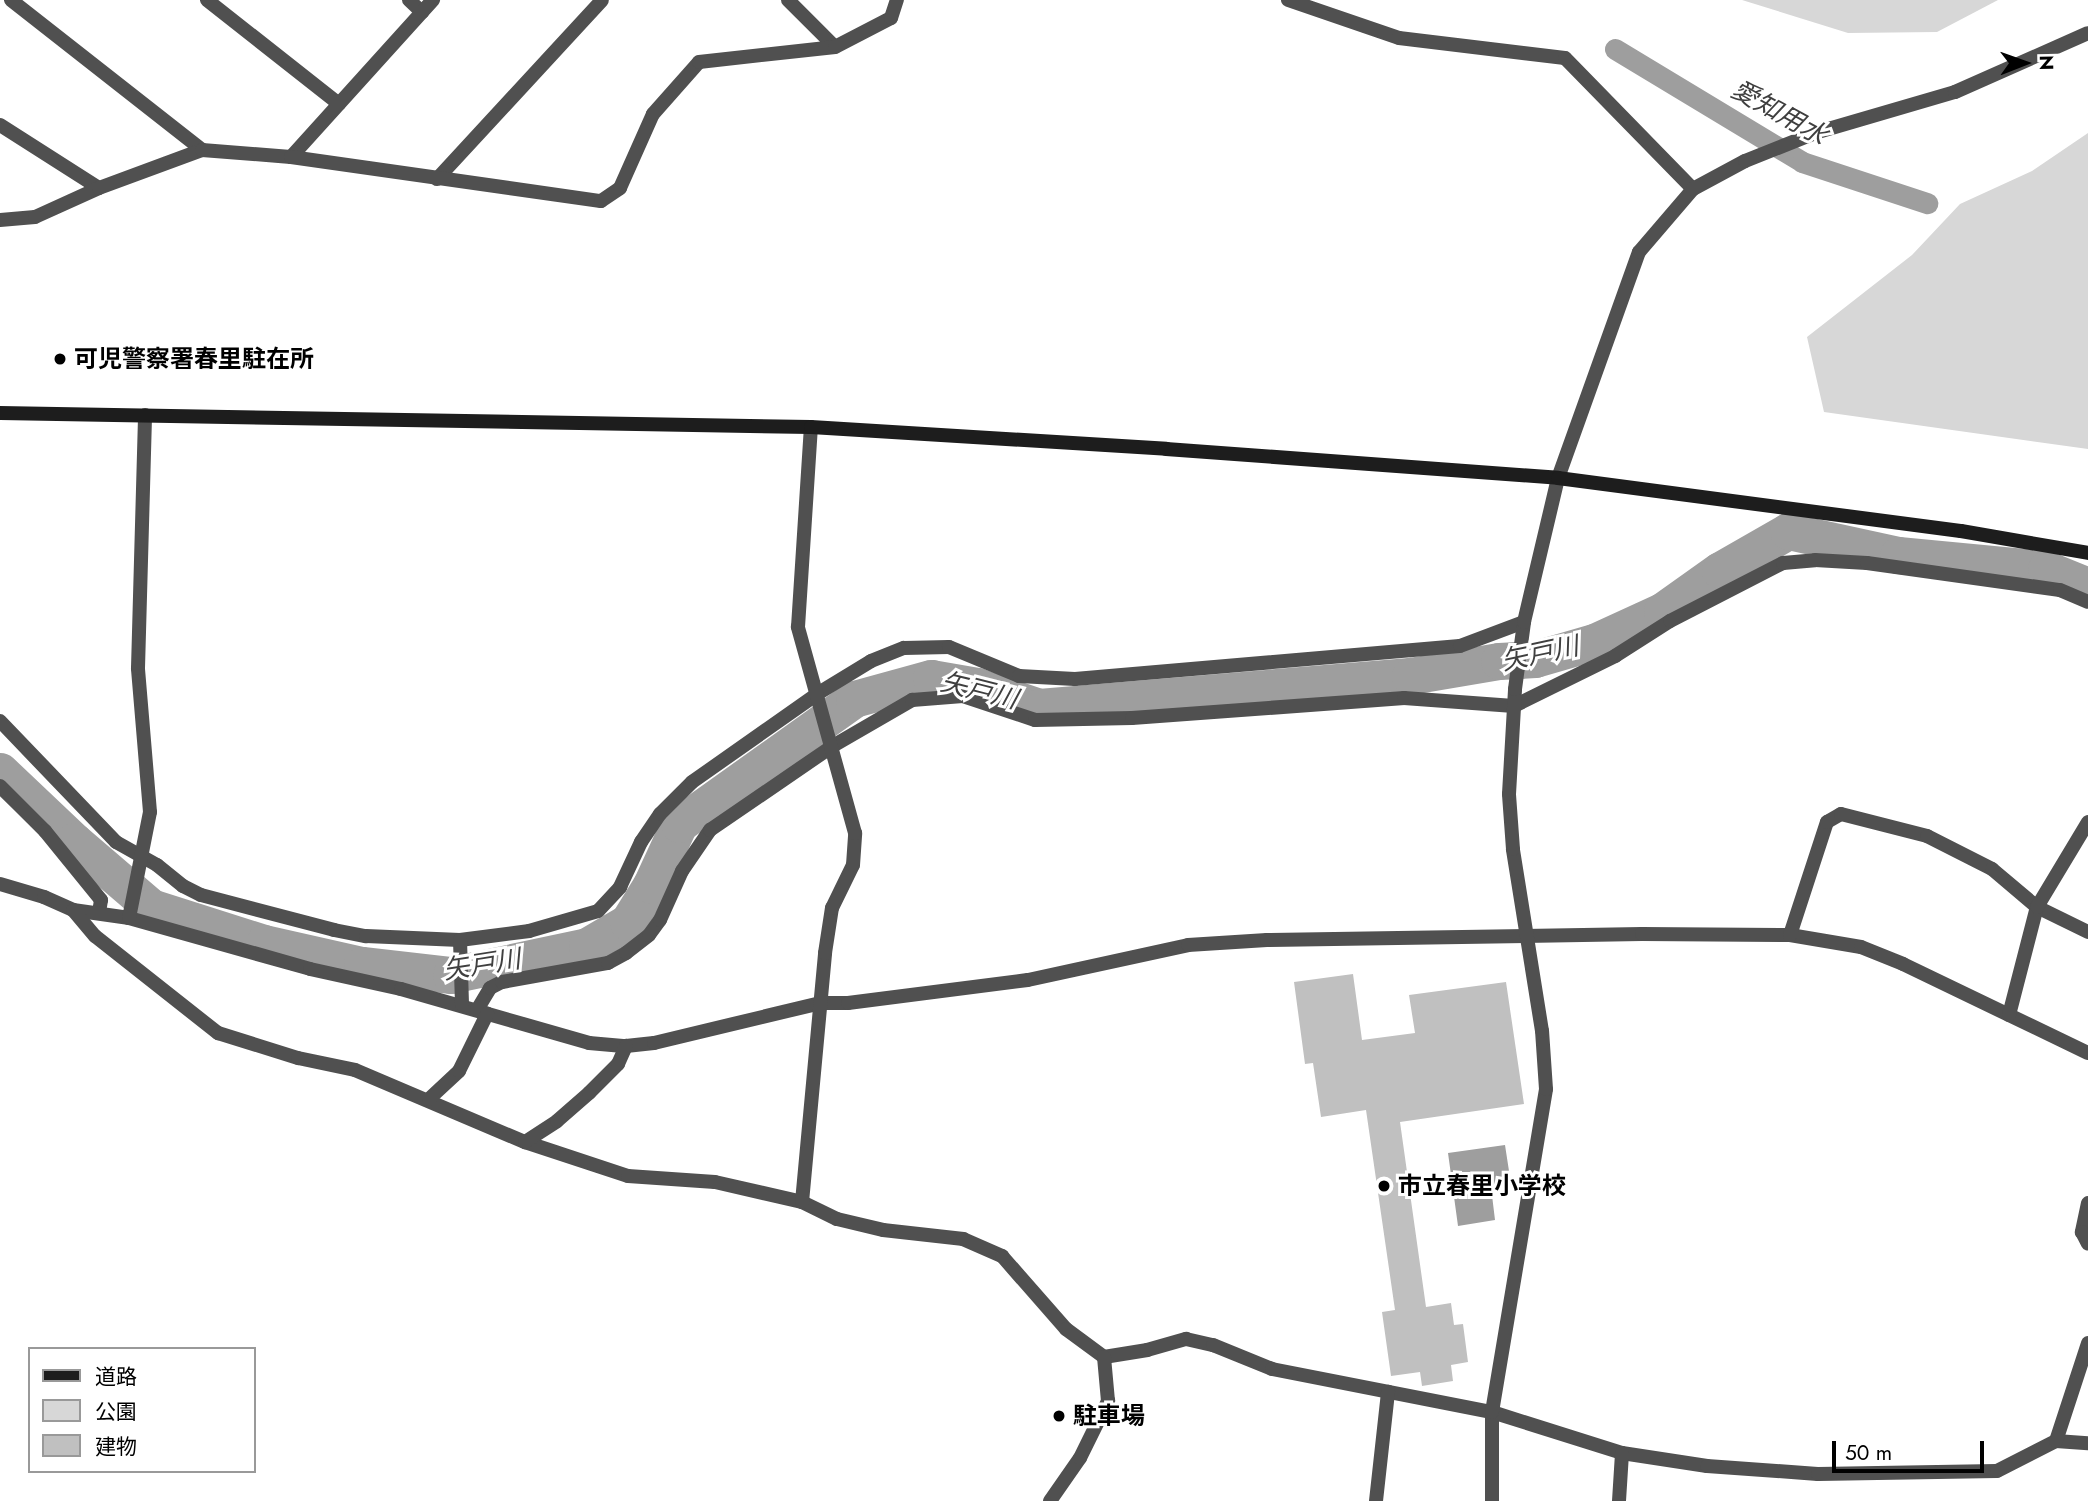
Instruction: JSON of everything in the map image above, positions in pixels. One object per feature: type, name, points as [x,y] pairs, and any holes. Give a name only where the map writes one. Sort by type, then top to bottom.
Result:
[{"type":"street","points":[[11,0],[202,150]]},
{"type":"street","points":[[207,0],[339,104]]},
{"type":"street","points":[[409,0],[422,12]]},
{"type":"street","points":[[291,157],[433,0]]},
{"type":"street","points":[[437,179],[602,0]]},
{"type":"street","points":[[788,0],[835,47]]},
{"type":"street","points":[[0,220],[35,217],[99,188],[202,150],[291,157],[601,201],[620,188],[653,114],[699,62],[835,47],[891,18],[897,0]]},
{"type":"street","points":[[1289,0],[1399,38],[1565,58],[1693,189]]},
{"type":"street","points":[[1492,1501],[1492,1412],[1546,1089],[1542,1031],[1513,849],[1509,794],[1514,690],[1524,622],[1558,478],[1639,252],[1693,189],[1745,162],[1818,132],[1955,92],[2088,33]]},
{"type":"street","points":[[0,125],[99,188]]},
{"type":"street","points":[[0,413],[811,427],[1166,449],[1558,478],[1961,531],[2088,553]]},
{"type":"street","points":[[129,918],[144,857],[150,812],[138,668],[145,415]]},
{"type":"street","points":[[802,1202],[832,908],[853,865],[855,833],[798,627],[811,427]]},
{"type":"street","points":[[429,1100],[459,1070],[490,988],[502,982],[608,963],[625,953],[649,935],[660,920],[682,871],[710,830],[831,747],[912,700],[963,695],[1035,720],[1132,719],[1404,698],[1514,706],[1604,662],[1670,621],[1783,563],[1815,560],[1867,563],[2060,590],[2088,601]]},
{"type":"street","points":[[0,721],[116,842],[201,895],[366,936],[460,940],[529,931],[598,911],[620,887],[641,842],[660,814],[692,782],[817,694],[871,661],[904,648],[948,647],[1019,676],[1075,679],[1460,646],[1524,622]]},
{"type":"street","points":[[0,786],[45,831],[102,900],[99,913]]},
{"type":"street","points":[[1790,935],[1827,822],[1841,814],[1927,836],[1992,870],[2037,907],[2088,932]]},
{"type":"street","points":[[2009,1015],[2037,907],[2088,822]]},
{"type":"street","points":[[0,884],[44,897],[73,910],[129,918],[310,969],[462,1005],[589,1044],[626,1046],[654,1043],[821,1003],[848,1003],[1028,980],[1188,945],[1267,940],[1526,935],[1790,935],[1861,947],[2088,1053]]},
{"type":"street","points":[[73,910],[95,936],[218,1033],[298,1058],[355,1070],[525,1142],[628,1176],[715,1182],[802,1202],[837,1219],[883,1230],[963,1239],[1002,1256],[1066,1329],[1104,1357],[1147,1350],[1186,1339],[1213,1345],[1272,1369],[1492,1412],[1622,1453],[1707,1466],[1818,1474],[1997,1471],[2056,1441],[2088,1443]]},
{"type":"street","points":[[460,940],[462,1005]]},
{"type":"street","points":[[525,1142],[557,1121],[589,1093],[618,1064],[626,1046]]},
{"type":"street","points":[[2088,1203],[2082,1233],[2088,1244]]},
{"type":"street","points":[[2056,1441],[2088,1343]]},
{"type":"street","points":[[1050,1501],[1080,1458],[1108,1401],[1104,1357]]},
{"type":"street","points":[[1376,1501],[1388,1392]]},
{"type":"street","points":[[1619,1501],[1622,1453]]},
{"type":"green space","points":[[1742,0],[1998,0],[1937,32],[1848,33]]},
{"type":"green space","points":[[2088,133],[2088,449],[1824,412],[1807,337],[1912,255],[1960,204],[2032,171]]},
{"type":"shaded area","points":[[1505,1145],[1511,1184],[1491,1187],[1495,1220],[1458,1226],[1448,1153]]},
{"type":"building","points":[[1353,974],[1362,1040],[1415,1033],[1409,995],[1506,982],[1524,1104],[1400,1122],[1426,1307],[1451,1303],[1454,1325],[1463,1324],[1468,1362],[1451,1365],[1453,1381],[1422,1386],[1420,1372],[1391,1376],[1382,1312],[1395,1310],[1366,1110],[1321,1117],[1313,1063],[1305,1064],[1294,982]]},
{"type":"waterway","name":"愛知用水","points":[[1615,49],[1802,162],[1927,203]]},
{"type":"waterway","name":"矢戸川","points":[[0,771],[74,841],[151,907],[264,943],[362,965],[451,975],[587,946],[628,922],[651,885],[679,824],[854,699],[931,678],[977,686],[1039,707],[1410,676],[1499,661],[1535,659],[1594,642],[1662,611],[1720,570],[1788,531],[1898,555],[2046,569],[2088,586]]},
{"type":"place","name":"可児警察署春里駐在所","points":[[60,359]]},
{"type":"place","name":"市立春里小学校","points":[[1384,1186]]},
{"type":"place","name":"駐車場","points":[[1059,1416]]}]
